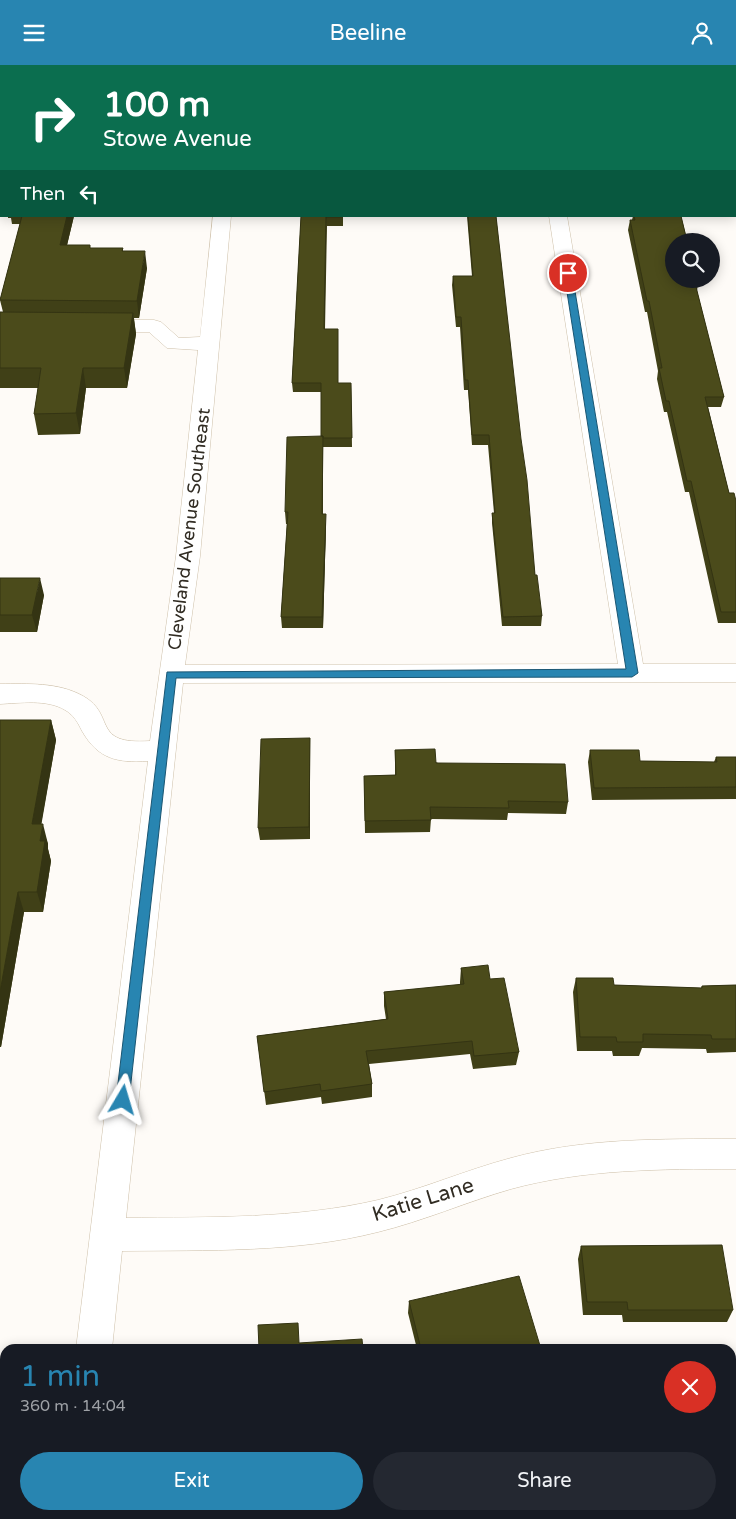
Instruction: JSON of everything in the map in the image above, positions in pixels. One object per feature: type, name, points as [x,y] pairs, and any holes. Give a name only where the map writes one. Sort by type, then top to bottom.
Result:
[{"type":"street","name":"Cleveland Avenue Southeast","points":[[95,1344],[171,674],[188,556],[222,217]]},
{"type":"street","points":[[558,217],[632,673]]},
{"type":"street","points":[[77,326],[154,326],[174,344],[210,343]]},
{"type":"street","points":[[171,674],[736,673]]},
{"type":"street","points":[[0,694],[53,696],[72,701],[85,709],[100,737],[109,746],[123,751],[162,751]]},
{"type":"street","name":"Katie Lane","points":[[107,1235],[234,1233],[305,1229],[378,1216],[512,1173],[578,1159],[656,1154],[736,1154]]},
{"type":"building","points":[[22,217],[67,217],[60,245],[90,245],[90,248],[123,248],[122,251],[145,251],[137,301],[0,300]]},
{"type":"building","points":[[301,217],[326,217],[324,329],[338,329],[338,383],[351,383],[352,438],[323,438],[321,436],[321,383],[292,383]]},
{"type":"building","points":[[468,217],[496,217],[527,480],[535,575],[537,575],[542,616],[503,617],[492,513],[495,513],[489,435],[472,435],[468,380],[465,380],[461,317],[456,317],[453,276],[473,276]]},
{"type":"building","points":[[634,217],[681,217],[685,233],[665,233],[665,288],[696,288],[724,397],[705,397],[729,493],[734,493],[736,501],[736,612],[721,612],[691,481],[687,481],[669,401],[666,401],[659,368],[662,368],[649,301],[647,301],[630,220],[635,220]]},
{"type":"building","points":[[0,312],[133,313],[124,368],[83,368],[76,413],[34,414],[41,368],[0,368]]},
{"type":"building","points":[[323,436],[322,514],[326,514],[322,617],[281,617],[288,512],[285,512],[287,437]]},
{"type":"building","points":[[0,578],[40,578],[32,615],[0,615]]},
{"type":"building","points":[[0,720],[51,720],[32,824],[43,824],[40,841],[45,841],[37,892],[18,892],[0,992]]},
{"type":"building","points":[[310,738],[309,827],[258,828],[261,739]]},
{"type":"building","points":[[435,749],[436,763],[565,764],[568,802],[508,801],[509,808],[430,807],[431,820],[365,821],[364,776],[396,775],[395,750]]},
{"type":"building","points":[[590,750],[639,750],[640,761],[717,762],[716,757],[736,757],[736,787],[594,788]]},
{"type":"building","points":[[488,965],[490,979],[504,978],[519,1052],[474,1056],[472,1041],[366,1051],[372,1084],[321,1091],[320,1084],[264,1092],[257,1036],[388,1019],[384,992],[464,984],[461,968]]},
{"type":"building","points":[[576,978],[613,978],[614,985],[702,988],[702,986],[736,985],[736,1039],[712,1039],[711,1035],[643,1034],[643,1042],[617,1042],[616,1037],[580,1037]]},
{"type":"building","points":[[722,1245],[733,1310],[628,1310],[627,1302],[587,1302],[581,1246]]},
{"type":"building","points":[[519,1276],[539,1344],[420,1344],[409,1301]]},
{"type":"building","points":[[298,1323],[299,1343],[362,1339],[362,1344],[259,1344],[258,1325]]},
{"type":"route","points":[[123,1100],[171,674],[632,673],[568,273]]}]
